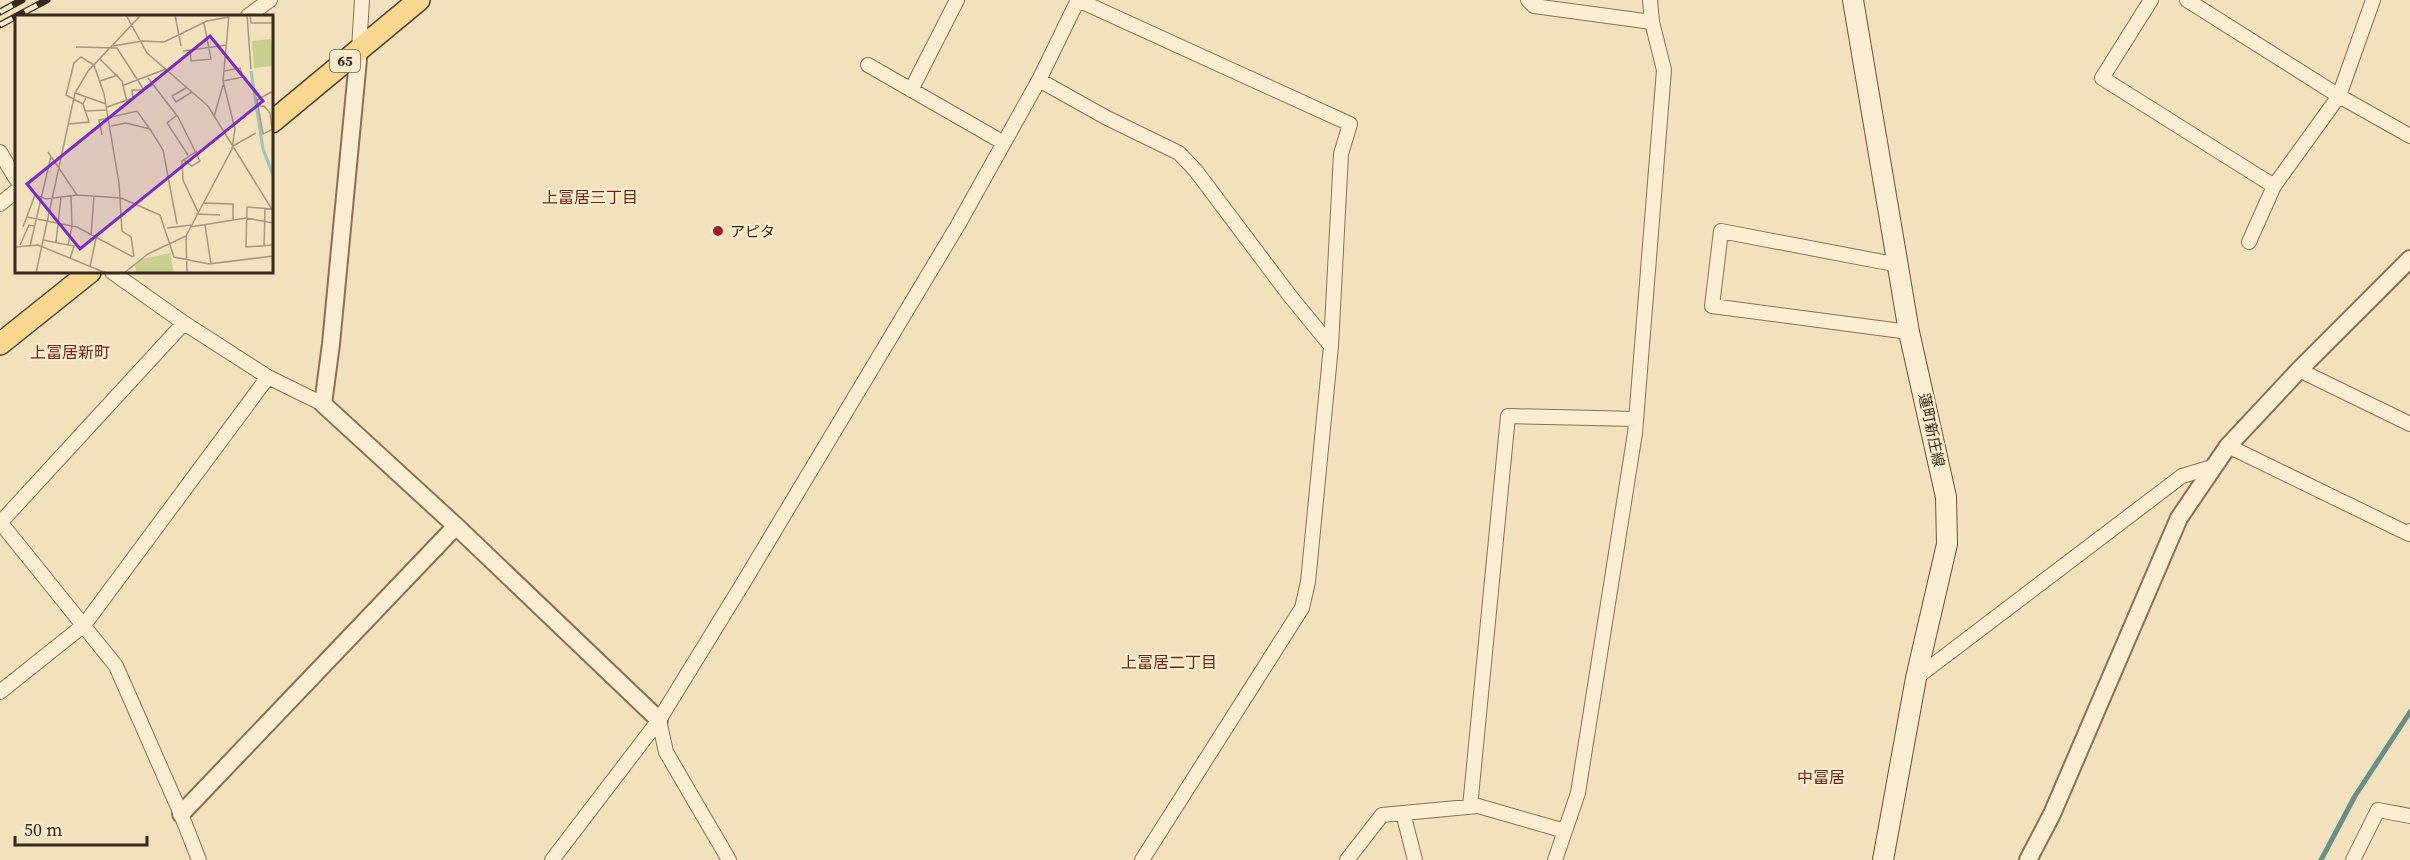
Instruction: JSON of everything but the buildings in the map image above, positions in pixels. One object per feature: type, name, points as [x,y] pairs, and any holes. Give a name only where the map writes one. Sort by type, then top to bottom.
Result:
[{"type":"main road","name":"65","points":[[273,121],[419,0]]},
{"type":"main road","name":"蓮町新庄線","points":[[1853,0],[1910,332],[1946,497],[1947,544],[1916,678],[1883,860]]},
{"type":"main road","points":[[0,344],[89,273]]},
{"type":"street","points":[[249,15],[270,0]]},
{"type":"street","points":[[323,404],[332,332],[362,0]]},
{"type":"street","points":[[911,90],[957,0]]},
{"type":"street","points":[[552,860],[659,720],[958,225],[1039,80],[1078,0],[1350,124],[1341,154],[1331,346],[1308,582],[1302,608],[1142,860]]},
{"type":"street","points":[[1555,860],[1578,793],[1636,419],[1664,70],[1652,22],[1650,0]]},
{"type":"street","points":[[2151,0],[2102,78],[2274,186]]},
{"type":"street","points":[[2187,0],[2339,96],[2410,136]]},
{"type":"street","points":[[2249,242],[2274,186],[2339,96],[2373,0]]},
{"type":"street","points":[[1533,2],[1652,22]]},
{"type":"street","points":[[868,65],[1004,143]]},
{"type":"street","points":[[1039,80],[1107,118],[1179,153],[1196,171],[1290,296],[1331,346]]},
{"type":"street","points":[[0,152],[15,177]]},
{"type":"street","points":[[0,204],[15,192]]},
{"type":"street","points":[[1899,265],[1720,231],[1712,306],[1910,332]]},
{"type":"street","points":[[2028,860],[2052,814],[2179,518],[2228,446],[2299,370],[2410,259]]},
{"type":"street","points":[[113,273],[184,323],[268,377],[323,404],[456,526],[659,720],[666,752],[729,860]]},
{"type":"street","points":[[184,323],[0,523],[116,666],[199,860]]},
{"type":"street","points":[[2299,370],[2410,424]]},
{"type":"street","points":[[0,692],[84,625],[268,377]]},
{"type":"street","points":[[1470,807],[1508,416],[1636,419]]},
{"type":"street","points":[[2228,446],[2409,534],[2410,531]]},
{"type":"street","points":[[1916,678],[2182,476],[2212,467]]},
{"type":"street","points":[[181,814],[456,526]]},
{"type":"street","points":[[1347,860],[1382,815],[1478,806],[1565,831]]},
{"type":"street","points":[[2353,860],[2378,810],[2410,816]]},
{"type":"street","points":[[1403,813],[1415,860]]},
{"type":"waterway","points":[[2321,860],[2355,796],[2410,712]]},
{"type":"railway","points":[[0,12],[22,0]]},
{"type":"railway","points":[[19,15],[47,0]]},
{"type":"railway","points":[[0,25],[15,17]]},
{"type":"place","name":"アピタ","points":[[718,231]]},
{"type":"district","name":"上冨居三丁目","points":[[590,197]]},
{"type":"district","name":"上冨居新町","points":[[70,352]]},
{"type":"district","name":"上冨居二丁目","points":[[1169,662]]},
{"type":"district","name":"中冨居","points":[[1821,777]]}]
